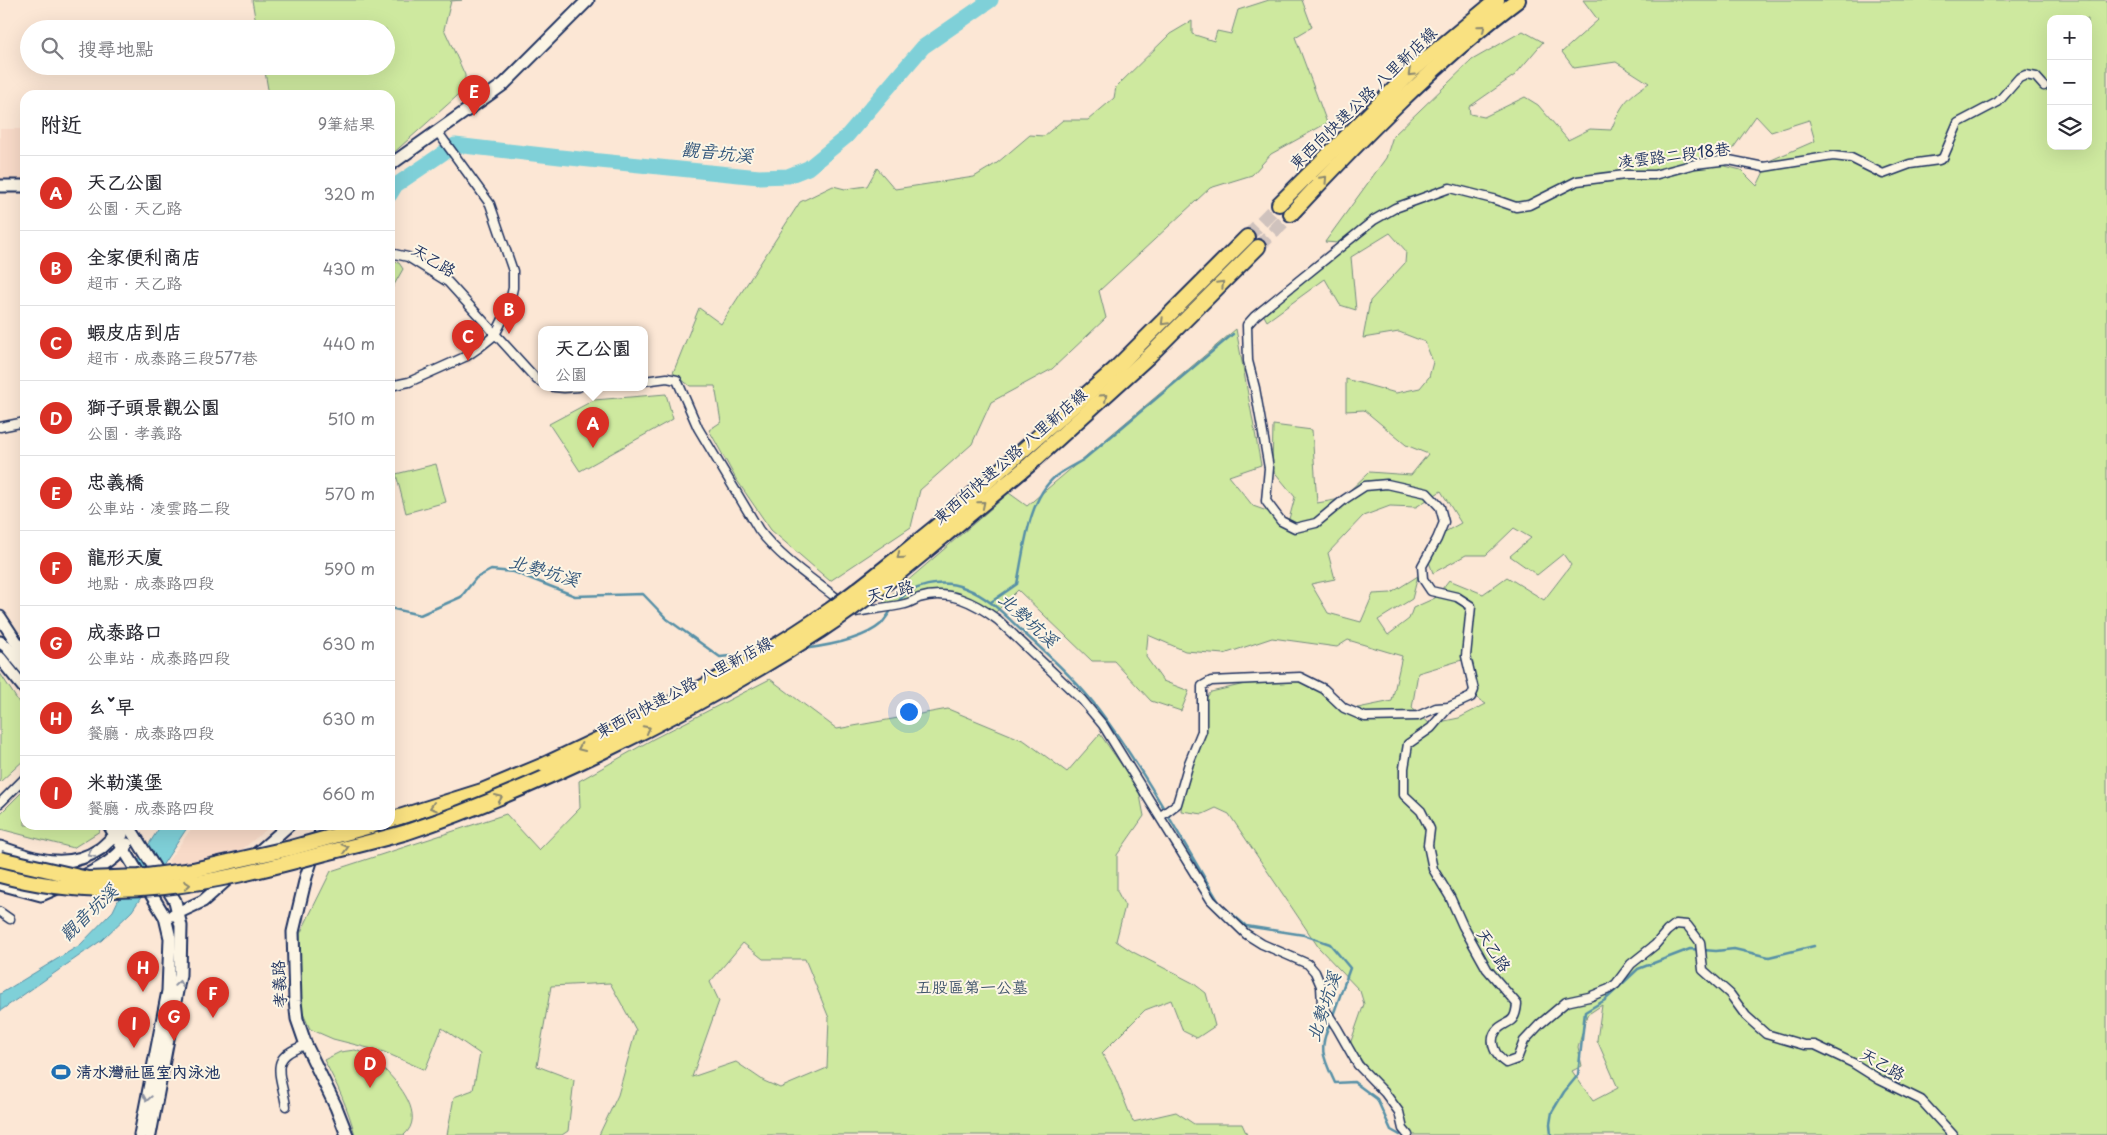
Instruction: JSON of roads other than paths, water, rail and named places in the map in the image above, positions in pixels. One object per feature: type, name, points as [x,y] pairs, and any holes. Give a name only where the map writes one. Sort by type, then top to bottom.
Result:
[{"type":"highway","name":"東西向快速公路 八里新店線","points":[[1279,204],[1451,45],[1508,2]]},
{"type":"highway","name":"東西向快速公路 八里新店線","points":[[1290,214],[1359,131]]},
{"type":"highway","name":"東西向快速公路 八里新店線","points":[[0,875],[40,884],[84,890],[144,889],[196,885],[245,875],[424,826],[492,801],[560,772],[635,735],[709,696],[821,630],[893,579],[941,530],[1114,370],[1247,237]]},
{"type":"highway","name":"東西向快速公路 八里新店線","points":[[395,818],[482,791],[544,765],[618,730],[703,686],[775,645],[830,610],[1030,464],[1143,361],[1258,248]]},
{"type":"highway","points":[[0,859],[88,879],[130,877],[193,870],[291,848],[356,830]]},
{"type":"street","points":[[395,162],[439,135],[504,84],[588,0]]},
{"type":"street","name":"凌雲路二段18巷","points":[[1449,708],[1471,697],[1474,690],[1466,656],[1470,606],[1458,597],[1431,591],[1423,580],[1422,566],[1444,522],[1440,507],[1426,493],[1387,484],[1365,486],[1345,499],[1316,523],[1295,528],[1281,521],[1266,501],[1269,468],[1255,388],[1248,361],[1248,325],[1255,316],[1374,220],[1414,200],[1450,188],[1516,207],[1529,205],[1577,181],[1626,174],[1654,175],[1695,164],[1729,160],[1764,167],[1833,156],[1851,158],[1883,174],[1910,164],[1943,158],[1958,123],[1998,102],[2019,78],[2026,75],[2036,77],[2044,86]]},
{"type":"street","points":[[395,385],[409,382],[467,356],[495,335],[508,308],[513,288],[513,271],[490,204],[439,135]]},
{"type":"street","points":[[0,186],[20,186]]},
{"type":"street","name":"天乙路","points":[[395,254],[408,257],[448,282],[538,380]]},
{"type":"street","name":"天乙路","points":[[648,380],[667,378],[677,380],[698,428],[735,493],[762,535],[796,566],[855,612],[908,604],[917,598],[937,594],[963,599],[983,608],[998,620],[1082,700],[1103,725],[1161,816],[1203,889],[1228,918],[1246,934],[1262,944],[1308,964],[1315,972],[1321,986],[1322,1005],[1358,1066],[1385,1093],[1399,1112],[1403,1129],[1408,1135]]},
{"type":"street","points":[[0,427],[20,423]]},
{"type":"street","points":[[0,616],[20,647]]},
{"type":"street","points":[[0,642],[6,646],[20,663]]},
{"type":"street","points":[[0,658],[20,683]]},
{"type":"street","points":[[1161,816],[1177,804],[1189,763],[1202,731],[1202,686],[1212,681],[1300,677],[1324,689],[1344,708],[1364,717],[1418,716],[1436,708],[1449,708]]},
{"type":"street","name":"天乙路","points":[[1449,708],[1431,728],[1408,744],[1404,768],[1404,795],[1421,811],[1430,829],[1428,845],[1433,869],[1450,897],[1463,926],[1487,969],[1517,1004],[1514,1018],[1496,1032],[1494,1038],[1493,1045],[1500,1059],[1506,1063],[1517,1059],[1524,1041],[1566,1002],[1588,997],[1609,989],[1616,984],[1631,964],[1656,945],[1667,931],[1676,924],[1682,924],[1687,925],[1700,942],[1703,970],[1730,994],[1746,1016],[1766,1034],[1815,1046],[1853,1063],[1880,1080],[1921,1100],[1953,1135]]},
{"type":"street","points":[[0,803],[20,783]]},
{"type":"street","points":[[112,830],[165,917],[170,938],[170,974],[140,1135]]},
{"type":"street","points":[[0,847],[37,859],[63,863],[82,859],[100,849],[115,836],[131,830]]},
{"type":"street","points":[[131,830],[175,902],[181,926],[180,975],[150,1135]]},
{"type":"street","points":[[0,884],[42,895],[94,872],[126,854],[131,830]]},
{"type":"street","points":[[165,917],[179,914],[203,901],[283,830]]},
{"type":"street","name":"孝義路","points":[[321,830],[306,877],[293,932],[297,1019],[306,1044],[336,1107],[346,1135]]},
{"type":"street","points":[[0,912],[10,918]]},
{"type":"street","points":[[286,1106],[279,1064],[284,1055],[292,1049],[306,1044]]},
{"type":"water","points":[[158,830],[186,830],[132,911],[102,940],[0,1011],[0,994],[80,945],[113,911],[132,871]]},
{"type":"waterway","name":"觀音坑溪","points":[[395,187],[455,145],[759,177],[788,176],[808,168],[846,137],[923,47],[991,0]]},
{"type":"waterway","points":[[991,602],[1017,584],[1033,511],[1039,498],[1056,476],[1083,460],[1233,334]]},
{"type":"waterway","name":"北勢坑溪","points":[[395,609],[420,615],[461,597],[476,578],[491,570],[514,572],[575,596],[643,594],[667,619],[720,657],[750,654]]},
{"type":"waterway","name":"北勢坑溪","points":[[896,604],[902,597],[918,588],[928,585],[947,584],[956,585],[974,592],[1004,614],[1064,670],[1099,710],[1147,781],[1220,904]]},
{"type":"waterway","name":"北勢坑溪","points":[[803,649],[833,644],[873,630],[881,624],[893,608]]},
{"type":"waterway","name":"北勢坑溪","points":[[1224,907],[1246,926],[1304,935],[1330,944],[1350,968],[1332,1018]]},
{"type":"waterway","points":[[1551,1135],[1552,1112],[1564,1092],[1578,1075],[1585,1012],[1605,1000],[1638,969],[1690,949],[1716,951],[1734,949],[1769,957],[1814,946]]},
{"type":"waterway","name":"北勢坑溪","points":[[1330,1023],[1323,1047],[1325,1060],[1335,1083],[1354,1082],[1377,1099],[1391,1130],[1400,1135]]},
{"type":"tunnel","points":[[1247,237],[1279,204]]},
{"type":"tunnel","points":[[1258,247],[1291,214]]},
{"type":"place","name":"忠義橋","points":[[474,116]]},
{"type":"place","name":"全家便利商店","points":[[509,334]]},
{"type":"place","name":"蝦皮店到店","points":[[468,361]]},
{"type":"place","name":"天乙公園","points":[[593,448]]},
{"type":"place","name":"ㄠˇ早","points":[[143,992]]},
{"type":"place","name":"龍形天廈","points":[[213,1018]]},
{"type":"place","name":"成泰路口","points":[[174,1041]]},
{"type":"place","name":"米勒漢堡","points":[[134,1048]]},
{"type":"place","name":"清水灣社區室內泳池","points":[[61,1072]]},
{"type":"place","name":"獅子頭景觀公園","points":[[370,1088]]},
{"type":"park label","name":"五股區第一公墓","points":[[972,987]]}]
